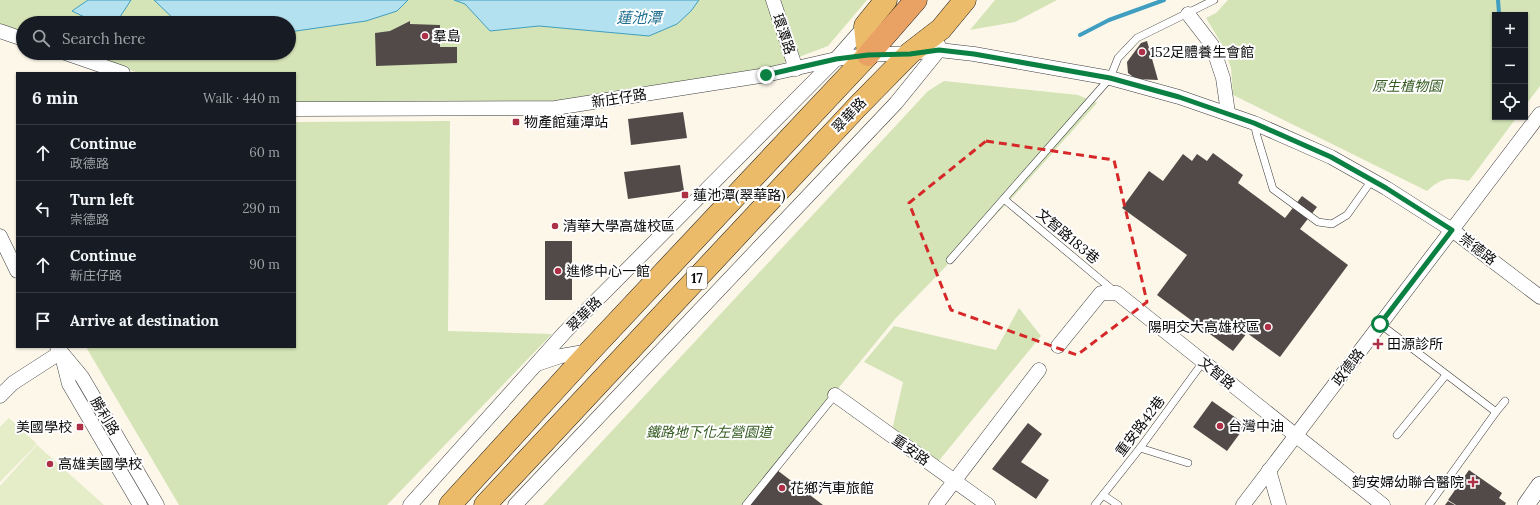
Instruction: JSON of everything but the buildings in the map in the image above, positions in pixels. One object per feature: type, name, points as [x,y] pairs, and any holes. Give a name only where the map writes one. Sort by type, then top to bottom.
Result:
[{"type":"highway","points":[[868,55],[916,0]]},
{"type":"main road","name":"翠華路","points":[[865,26],[886,0]]},
{"type":"main road","name":"翠華路","points":[[488,503],[857,107],[910,54],[941,29],[965,0]]},
{"type":"main road","points":[[865,26],[868,55]]},
{"type":"main road","name":"翠華路","points":[[450,505],[591,350],[868,55]]},
{"type":"street","name":"環潭路","points":[[773,0],[796,69]]},
{"type":"street","points":[[1188,14],[1212,44],[1223,78],[1228,113]]},
{"type":"street","name":"翠華路","points":[[410,505],[565,332],[836,59],[865,26]]},
{"type":"street","points":[[939,50],[941,29]]},
{"type":"street","points":[[0,31],[16,37]]},
{"type":"street","name":"新庄仔路","points":[[296,109],[555,108],[766,75],[836,59],[868,55],[910,54],[939,50]]},
{"type":"street","name":"翠華路","points":[[515,505],[881,119],[939,50]]},
{"type":"street","name":"崇德路","points":[[939,50],[974,54],[1110,78],[1179,97],[1254,123],[1331,157],[1372,180],[1452,230],[1540,297]]},
{"type":"street","points":[[86,60],[120,72]]},
{"type":"street","name":"政德路","points":[[1243,505],[1540,114]]},
{"type":"street","points":[[0,236],[16,269]]},
{"type":"street","points":[[1058,346],[1101,293],[1116,293]]},
{"type":"street","name":"文智路","points":[[1116,293],[1383,505]]},
{"type":"street","points":[[558,387],[565,332]]},
{"type":"street","points":[[0,396],[13,383],[59,349]]},
{"type":"street","name":"勝利路","points":[[59,349],[69,384],[140,505]]},
{"type":"street","name":"勝利路","points":[[59,349],[82,377],[157,505]]},
{"type":"street","points":[[535,364],[561,356],[591,350]]},
{"type":"street","points":[[936,505],[1039,370]]},
{"type":"street","name":"重安路","points":[[835,395],[988,505]]},
{"type":"street","points":[[1269,470],[1279,505]]},
{"type":"street","points":[[1526,505],[1540,486]]},
{"type":"lane","points":[[950,260],[1110,78],[1118,58],[1138,38],[1214,0]]},
{"type":"lane","points":[[1254,123],[1256,136],[1273,189],[1318,222],[1332,224],[1347,214],[1372,180]]},
{"type":"lane","name":"文智路183巷","points":[[1004,199],[1116,293]]},
{"type":"lane","points":[[1380,324],[1496,412]]},
{"type":"lane","name":"重安路42巷","points":[[1095,505],[1140,448],[1203,362]]},
{"type":"lane","points":[[1398,436],[1446,374]]},
{"type":"lane","points":[[746,505],[835,395]]},
{"type":"lane","points":[[1429,505],[1505,400]]},
{"type":"lane","points":[[1140,448],[1188,463]]},
{"type":"lane","points":[[1103,495],[1118,505]]},
{"type":"highlighted area","points":[[986,141],[1114,160],[1147,302],[1077,355],[951,310],[909,203]]},
{"type":"green space","points":[[0,0],[867,0],[828,46],[770,68],[573,101],[539,103],[296,103],[296,72],[136,72],[102,60],[296,60],[296,16],[16,16],[16,30],[0,24]]},
{"type":"green space","points":[[995,0],[1057,0],[1015,22],[970,30]]},
{"type":"green space","name":"原生植物園","points":[[1228,0],[1540,0],[1540,86],[1528,102],[1528,12],[1492,12],[1492,120],[1515,120],[1469,181],[1446,179],[1432,186],[1427,191],[1233,95],[1231,68],[1224,48],[1206,18],[1216,13]]},
{"type":"green space","name":"鐵路地下化左營園道","points":[[944,81],[1078,95],[1097,103],[1014,196],[895,319],[743,505],[543,505],[928,91]]},
{"type":"green space","points":[[450,121],[448,331],[552,334],[387,505],[179,505],[87,348],[296,348],[296,122]]},
{"type":"green space","points":[[1019,308],[1041,336],[937,463],[892,430],[903,382],[864,362],[894,326],[996,350]]},
{"type":"green space","points":[[9,418],[37,444],[0,482],[0,427]]},
{"type":"green space","points":[[37,445],[104,505],[0,505],[0,486]]},
{"type":"water","points":[[88,0],[131,0],[121,16],[82,16],[72,11]]},
{"type":"water","points":[[154,0],[408,0],[397,11],[366,21],[296,31],[296,16],[171,16]]},
{"type":"water","name":"蓮池潭","points":[[454,0],[699,0],[691,11],[677,24],[649,36],[539,26],[490,31],[465,4]]},
{"type":"waterway","points":[[1080,35],[1109,20],[1164,0]]},
{"type":"waterway","points":[[1498,0],[1499,12]]},
{"type":"place","name":"羣島","points":[[425,36]]},
{"type":"place","name":"152足體養生會館","points":[[1142,52]]},
{"type":"place","name":"物產館蓮潭站","points":[[516,122]]},
{"type":"place","name":"蓮池潭(翠華路)","points":[[685,195]]},
{"type":"place","name":"清華大學高雄校區","points":[[555,226]]},
{"type":"place","name":"進修中心一館","points":[[558,271]]},
{"type":"place","name":"陽明交大高雄校區","points":[[1268,327]]},
{"type":"place","name":"田源診所","points":[[1378,344]]},
{"type":"place","name":"台灣中油","points":[[1220,426]]},
{"type":"place","name":"美國學校","points":[[80,427]]},
{"type":"place","name":"高雄美國學校","points":[[50,464]]},
{"type":"place","name":"鈞安婦幼聯合醫院","points":[[1473,482]]},
{"type":"place","name":"花鄉汽車旅館","points":[[782,488]]},
{"type":"route","points":[[766,75],[836,59],[868,55],[910,54],[939,50],[974,54],[1110,78],[1179,97],[1254,123],[1331,157],[1386,188],[1452,230],[1380,324]]}]
